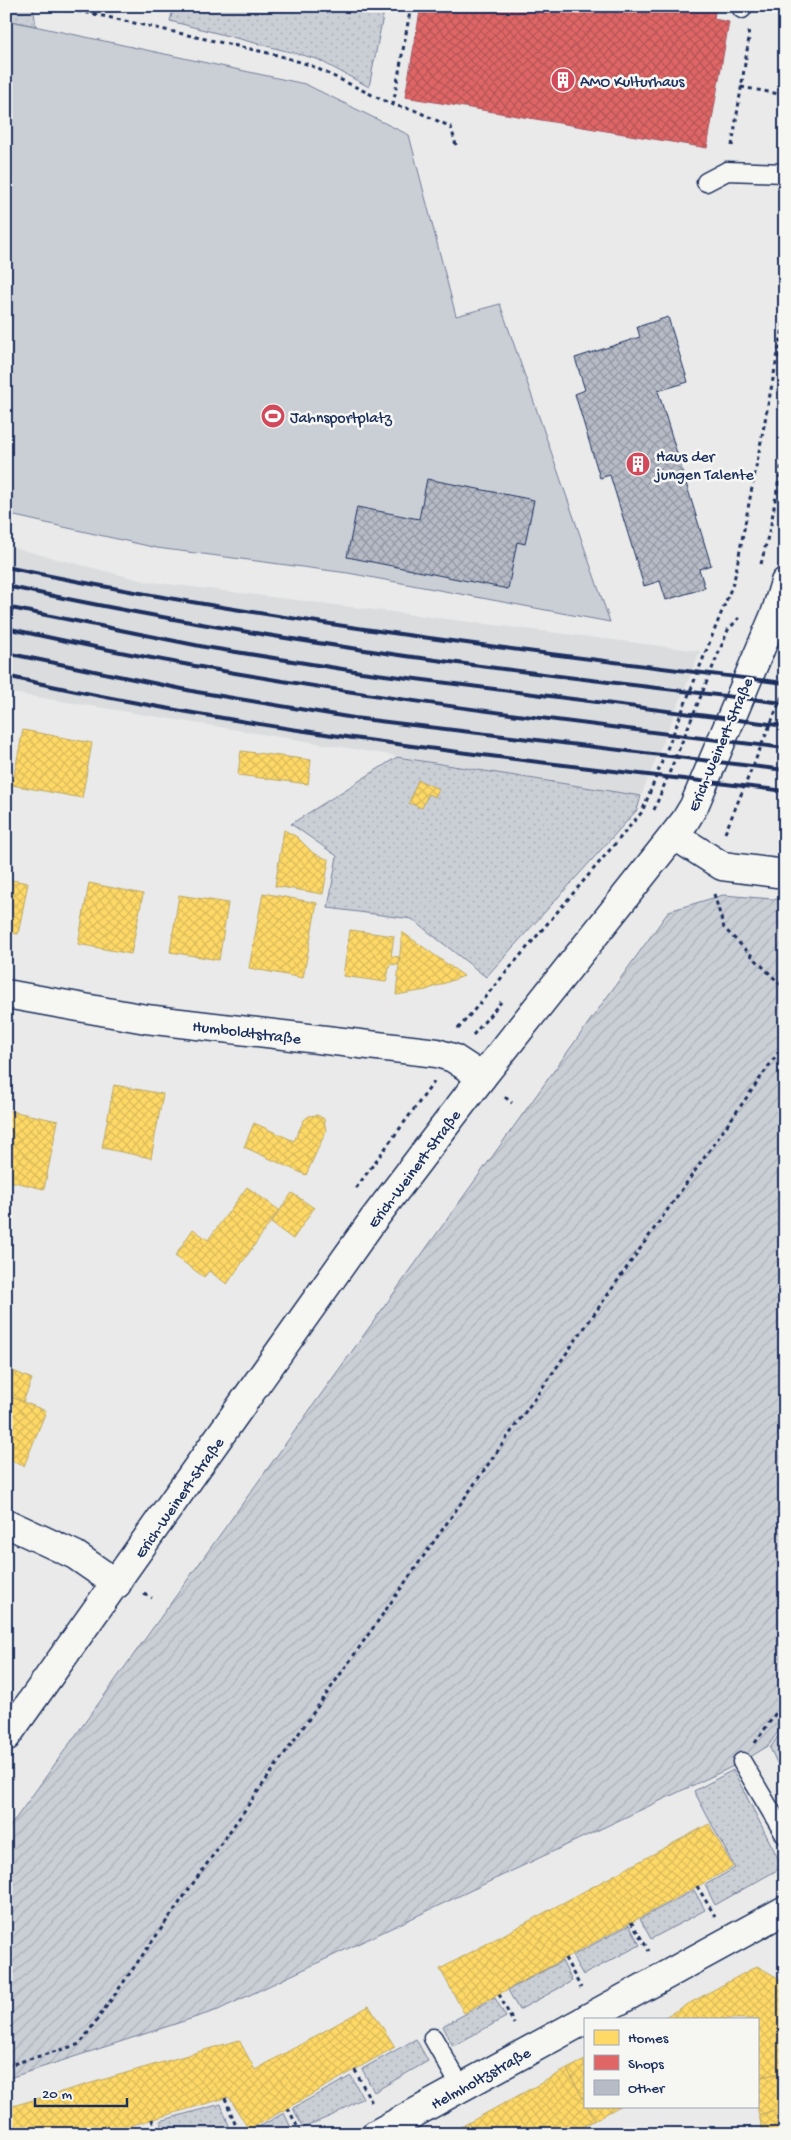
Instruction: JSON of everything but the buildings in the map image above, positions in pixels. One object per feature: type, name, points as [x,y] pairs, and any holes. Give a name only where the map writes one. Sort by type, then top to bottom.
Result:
[{"type":"main road","name":"Erich-Weinert-Straße","points":[[6,1737],[117,1584],[373,1220],[482,1077],[675,836],[694,806],[776,612],[785,582]]},
{"type":"main road","points":[[675,836],[722,866],[785,874]]},
{"type":"main road","name":"Humboldtstraße","points":[[6,994],[146,1019],[437,1053],[453,1058],[482,1077]]},
{"type":"main road","points":[[6,1522],[76,1556],[117,1584]]},
{"type":"main road","name":"Helmholtzstraße","points":[[588,2018],[785,1910]]},
{"type":"main road","name":"Helmholtzstraße","points":[[381,2131],[584,2020]]},
{"type":"lane","points":[[706,182],[727,171],[785,173]]},
{"type":"lane","points":[[742,1762],[785,1835]]},
{"type":"lane","points":[[433,2038],[461,2087]]},
{"type":"path","points":[[46,6],[94,14],[277,55],[310,65],[394,105],[414,110],[452,127],[457,149]]},
{"type":"path","points":[[94,14],[96,6]]},
{"type":"path","points":[[394,105],[411,6]]},
{"type":"path","points":[[732,142],[749,38]]},
{"type":"path","points":[[741,88],[785,94]]},
{"type":"path","points":[[437,1053],[642,812],[734,581],[785,317]]},
{"type":"path","points":[[760,567],[771,524],[785,445]]},
{"type":"path","points":[[653,813],[728,630],[741,617]]},
{"type":"path","points":[[726,833],[785,689]]},
{"type":"path","points":[[715,898],[724,928],[785,989]]},
{"type":"path","points":[[6,2066],[80,2044],[785,1043]]},
{"type":"path","points":[[742,1762],[785,1700]]},
{"type":"path","points":[[499,1994],[528,2051]]},
{"type":"path","points":[[354,2070],[381,2131]]},
{"type":"path","points":[[225,2098],[239,2134]]},
{"type":"path","points":[[288,2108],[302,2134]]},
{"type":"path","points":[[152,2120],[156,2134]]},
{"type":"shaded area","points":[[6,6],[33,6],[36,26],[6,20]]},
{"type":"shaded area","points":[[174,6],[385,6],[369,87],[317,59],[170,21]]},
{"type":"shaded area","name":"Jahnsportplatz","points":[[6,20],[305,84],[409,135],[456,316],[500,304],[610,622],[348,573],[157,548],[6,514]]},
{"type":"shaded area","points":[[6,546],[144,581],[700,651],[641,796],[6,692]]},
{"type":"shaded area","points":[[397,757],[641,796],[637,810],[486,977],[412,919],[328,908],[337,856],[291,824]]},
{"type":"shaded area","points":[[723,895],[785,900],[785,1722],[768,1746],[742,1762],[218,2010],[6,2079],[6,1832],[669,911]]},
{"type":"shaded area","points":[[785,1726],[785,1780],[770,1748]]},
{"type":"shaded area","points":[[733,1770],[781,1864],[779,1869],[715,1905],[705,1885],[735,1868],[694,1791]]},
{"type":"shaded area","points":[[694,1890],[705,1910],[651,1939],[640,1919]]},
{"type":"shaded area","points":[[629,1925],[640,1945],[583,1975],[572,1956]]},
{"type":"shaded area","points":[[562,1961],[572,1981],[519,2010],[508,1990]]},
{"type":"shaded area","points":[[495,1998],[506,2017],[453,2046],[443,2026]]},
{"type":"shaded area","points":[[416,2039],[428,2061],[374,2092],[362,2069]]},
{"type":"shaded area","points":[[351,2076],[363,2098],[333,2115],[303,2128],[293,2108]]},
{"type":"shaded area","points":[[221,2104],[232,2134],[164,2134],[160,2121]]},
{"type":"shaded area","points":[[284,2113],[294,2134],[248,2134],[248,2133]]},
{"type":"railway","points":[[6,567],[103,586],[297,619],[785,683]]},
{"type":"railway","points":[[6,586],[199,624],[297,640],[492,668],[785,703]]},
{"type":"railway","points":[[6,607],[205,647],[361,672],[785,726]]},
{"type":"railway","points":[[6,628],[199,667],[394,698],[785,748]]},
{"type":"railway","points":[[6,653],[197,692],[354,718],[785,770]]},
{"type":"railway","points":[[6,676],[102,696],[296,730],[394,744],[785,791]]},
{"type":"place","name":"AMO Kulturhaus","points":[[563,80]]},
{"type":"place","name":"Jahnsportplatz","points":[[273,416]]},
{"type":"place","name":"Haus der jungen Talente","points":[[638,464]]}]
